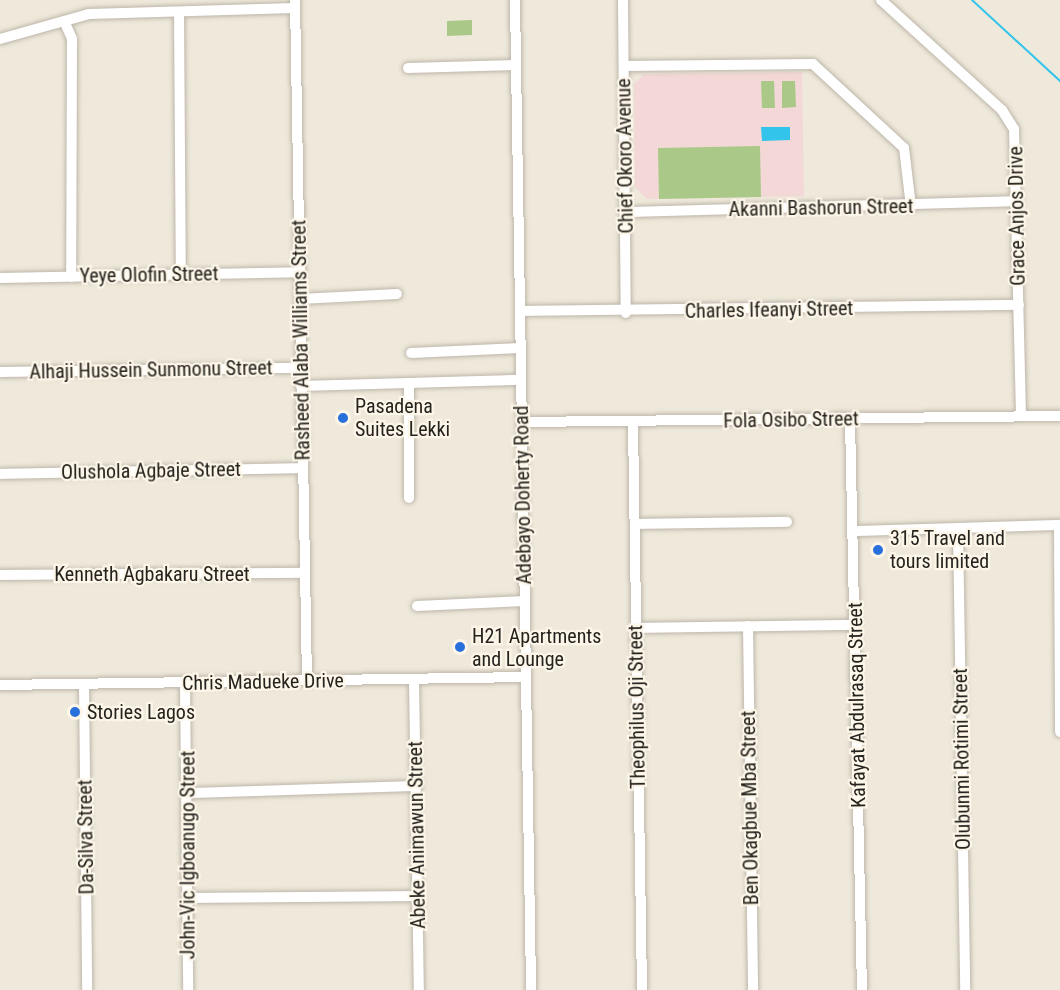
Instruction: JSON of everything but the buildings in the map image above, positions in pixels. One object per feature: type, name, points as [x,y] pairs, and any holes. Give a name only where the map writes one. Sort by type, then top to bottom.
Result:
[{"type":"street","name":"Adebayo Doherty Road","points":[[515,0],[531,990]]},
{"type":"street","name":"Chief Okoro Avenue","points":[[623,0],[626,313]]},
{"type":"street","name":"Grace Anjos Drive","points":[[881,0],[1009,119],[1016,140],[1021,416]]},
{"type":"street","points":[[0,39],[65,23],[89,14],[179,12],[295,4]]},
{"type":"street","name":"Rasheed Alaba Williams Street","points":[[295,4],[307,679]]},
{"type":"street","points":[[179,12],[181,275]]},
{"type":"street","points":[[65,23],[72,39],[71,277]]},
{"type":"street","points":[[624,66],[813,64],[904,148],[911,207]]},
{"type":"street","points":[[408,68],[516,65]]},
{"type":"street","name":"Akanni Bashorun Street","points":[[626,212],[911,207],[1017,201]]},
{"type":"street","name":"Yeye Olofin Street","points":[[0,278],[299,272]]},
{"type":"street","points":[[300,298],[397,294]]},
{"type":"street","name":"Charles Ifeanyi Street","points":[[520,311],[626,313],[1019,305]]},
{"type":"street","points":[[411,353],[521,348]]},
{"type":"street","name":"Alhaji Hussein Sunmonu Street","points":[[0,372],[301,368]]},
{"type":"street","points":[[301,387],[521,380]]},
{"type":"street","points":[[409,385],[409,498]]},
{"type":"street","name":"Fola Osibo Street","points":[[522,422],[633,423],[1060,416]]},
{"type":"street","name":"Kafayat Abdulrasaq Street","points":[[850,419],[862,990]]},
{"type":"street","name":"Theophilus Oji Street","points":[[633,423],[642,990]]},
{"type":"street","name":"Olushola Agbaje Street","points":[[0,474],[303,468]]},
{"type":"street","points":[[634,524],[787,522]]},
{"type":"street","points":[[854,531],[1059,525],[1060,732]]},
{"type":"street","name":"Olubunmi Rotimi Street","points":[[958,528],[965,990]]},
{"type":"street","name":"Kenneth Agbakaru Street","points":[[0,575],[304,573]]},
{"type":"street","points":[[417,606],[525,601]]},
{"type":"street","points":[[636,628],[855,625]]},
{"type":"street","name":"Ben Okagbue Mba Street","points":[[748,626],[753,990]]},
{"type":"street","name":"Chris Madueke Drive","points":[[0,686],[185,684],[307,679],[414,681],[526,677]]},
{"type":"street","name":"Abeke Animawun Street","points":[[414,681],[418,990]]},
{"type":"street","name":"Da-Silva Street","points":[[84,684],[87,990]]},
{"type":"street","name":"John-Vic Igboanugo Street","points":[[185,684],[189,793],[188,990]]},
{"type":"street","points":[[189,793],[417,786]]},
{"type":"street","points":[[189,898],[418,896]]},
{"type":"shaded area","points":[[802,72],[804,196],[647,199],[635,187],[634,84],[644,74]]},
{"type":"green space","points":[[472,20],[472,35],[447,36],[447,21]]},
{"type":"green space","points":[[761,81],[774,81],[775,108],[762,108]]},
{"type":"green space","points":[[782,81],[795,81],[796,107],[782,108]]},
{"type":"green space","points":[[760,146],[761,197],[659,199],[658,148]]},
{"type":"water","points":[[761,127],[790,127],[790,140],[762,141]]},
{"type":"waterway","points":[[972,0],[1060,81]]},
{"type":"place","name":"Pasadena Suites Lekki","points":[[343,418]]},
{"type":"place","name":"315 Travel and tours limited","points":[[878,550]]},
{"type":"place","name":"H21 Apartments and Lounge","points":[[460,647]]},
{"type":"place","name":"Stories Lagos","points":[[75,712]]}]
